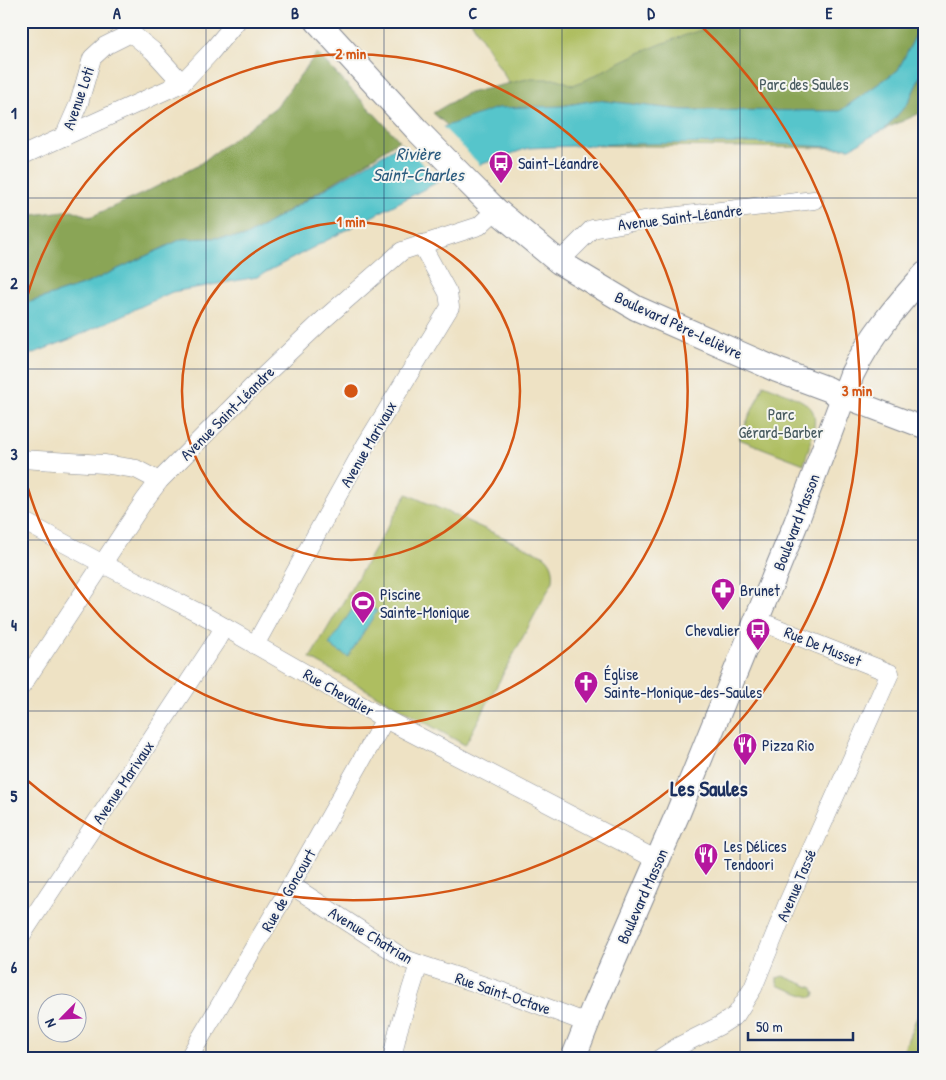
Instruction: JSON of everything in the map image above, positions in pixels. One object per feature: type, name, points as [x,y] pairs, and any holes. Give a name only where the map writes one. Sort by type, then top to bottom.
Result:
[{"type":"main road","name":"Boulevard Père-Lelièvre","points":[[317,21],[418,131],[496,210],[559,262],[636,308],[843,397]]},
{"type":"main road","name":"Boulevard Masson","points":[[573,1059],[658,861],[796,524],[843,397],[861,356],[895,308],[925,274]]},
{"type":"street","name":"Avenue Loti","points":[[21,156],[182,83],[237,21]]},
{"type":"street","name":"Avenue Loti","points":[[64,137],[78,103],[92,58],[105,46],[131,32],[153,51],[182,83]]},
{"type":"street","name":"Avenue Saint-Léandre","points":[[559,262],[592,229],[644,220],[814,200]]},
{"type":"street","name":"Avenue Saint-Léandre","points":[[21,687],[144,501],[159,482],[251,388],[323,320],[402,251],[479,226],[496,210]]},
{"type":"street","name":"Avenue Marivaux","points":[[255,645],[365,446],[450,307],[448,293],[422,244]]},
{"type":"street","name":"Boulevard Père-Lelièvre","points":[[843,397],[925,428]]},
{"type":"street","points":[[21,459],[104,464],[136,469],[159,482]]},
{"type":"street","name":"Rue Chevalier","points":[[21,520],[224,627],[386,719],[658,861]]},
{"type":"street","name":"Rue De Musset","points":[[756,620],[890,673]]},
{"type":"street","name":"Avenue Marivaux","points":[[21,936],[216,642],[224,627]]},
{"type":"street","name":"Avenue Tassé","points":[[659,1059],[679,1046],[720,1026],[736,1015],[753,988],[792,893],[890,673]]},
{"type":"street","name":"Rue de Goncourt","points":[[188,1059],[386,719]]},
{"type":"street","name":"Avenue Chatrian","points":[[291,885],[405,959],[419,964],[398,1031],[392,1059]]},
{"type":"street","name":"Rue Saint-Octave","points":[[419,964],[521,998],[587,1023]]},
{"type":"green space","name":"Parc des Saules","points":[[471,21],[925,21],[925,92],[919,102],[843,148],[547,145]]},
{"type":"green space","points":[[731,21],[923,21],[898,70],[840,111],[682,110],[596,100],[448,126],[433,113],[465,94],[527,79],[558,79],[573,85],[648,49]]},
{"type":"green space","points":[[317,53],[399,140],[367,162],[245,237],[182,239],[86,284],[21,305],[21,252],[24,248],[24,216],[72,210],[90,217],[144,193],[197,166],[276,107]]},
{"type":"green space","points":[[925,66],[925,111],[885,129],[908,103]]},
{"type":"green space","name":"Parc Gérard-Barber","points":[[764,384],[797,398],[812,410],[814,429],[804,464],[739,439]]},
{"type":"green space","points":[[407,494],[545,556],[552,567],[553,581],[465,745],[310,658]]},
{"type":"green space","points":[[783,976],[813,988],[815,994],[813,997],[810,997],[779,986],[777,978]]},
{"type":"green space","points":[[925,997],[925,1059],[900,1059]]},
{"type":"water","name":"Rivière Saint-Charles","points":[[923,21],[925,21],[925,66],[908,103],[885,129],[850,148],[755,143],[617,144],[528,148],[451,175],[257,277],[172,292],[73,338],[21,358],[21,305],[86,284],[182,239],[245,237],[407,140],[497,108],[562,106],[596,100],[682,110],[840,111],[898,70]]},
{"type":"water","points":[[359,599],[377,611],[348,657],[329,645]]},
{"type":"pier","points":[[441,125],[482,167],[441,183],[400,141]]},
{"type":"place","name":"Saint-Léandre","points":[[501,184]]},
{"type":"place","name":"Brunet","points":[[723,611]]},
{"type":"place","name":"Piscine Sainte-Monique","points":[[363,624]]},
{"type":"place","name":"Chevalier","points":[[758,651]]},
{"type":"place","name":"Église Sainte-Monique-des-Saules","points":[[586,704]]},
{"type":"place","name":"Pizza Rio","points":[[745,766]]},
{"type":"place","name":"Les Délices Tendoori","points":[[706,876]]},
{"type":"district","name":"Les Saules","points":[[709,788]]}]
